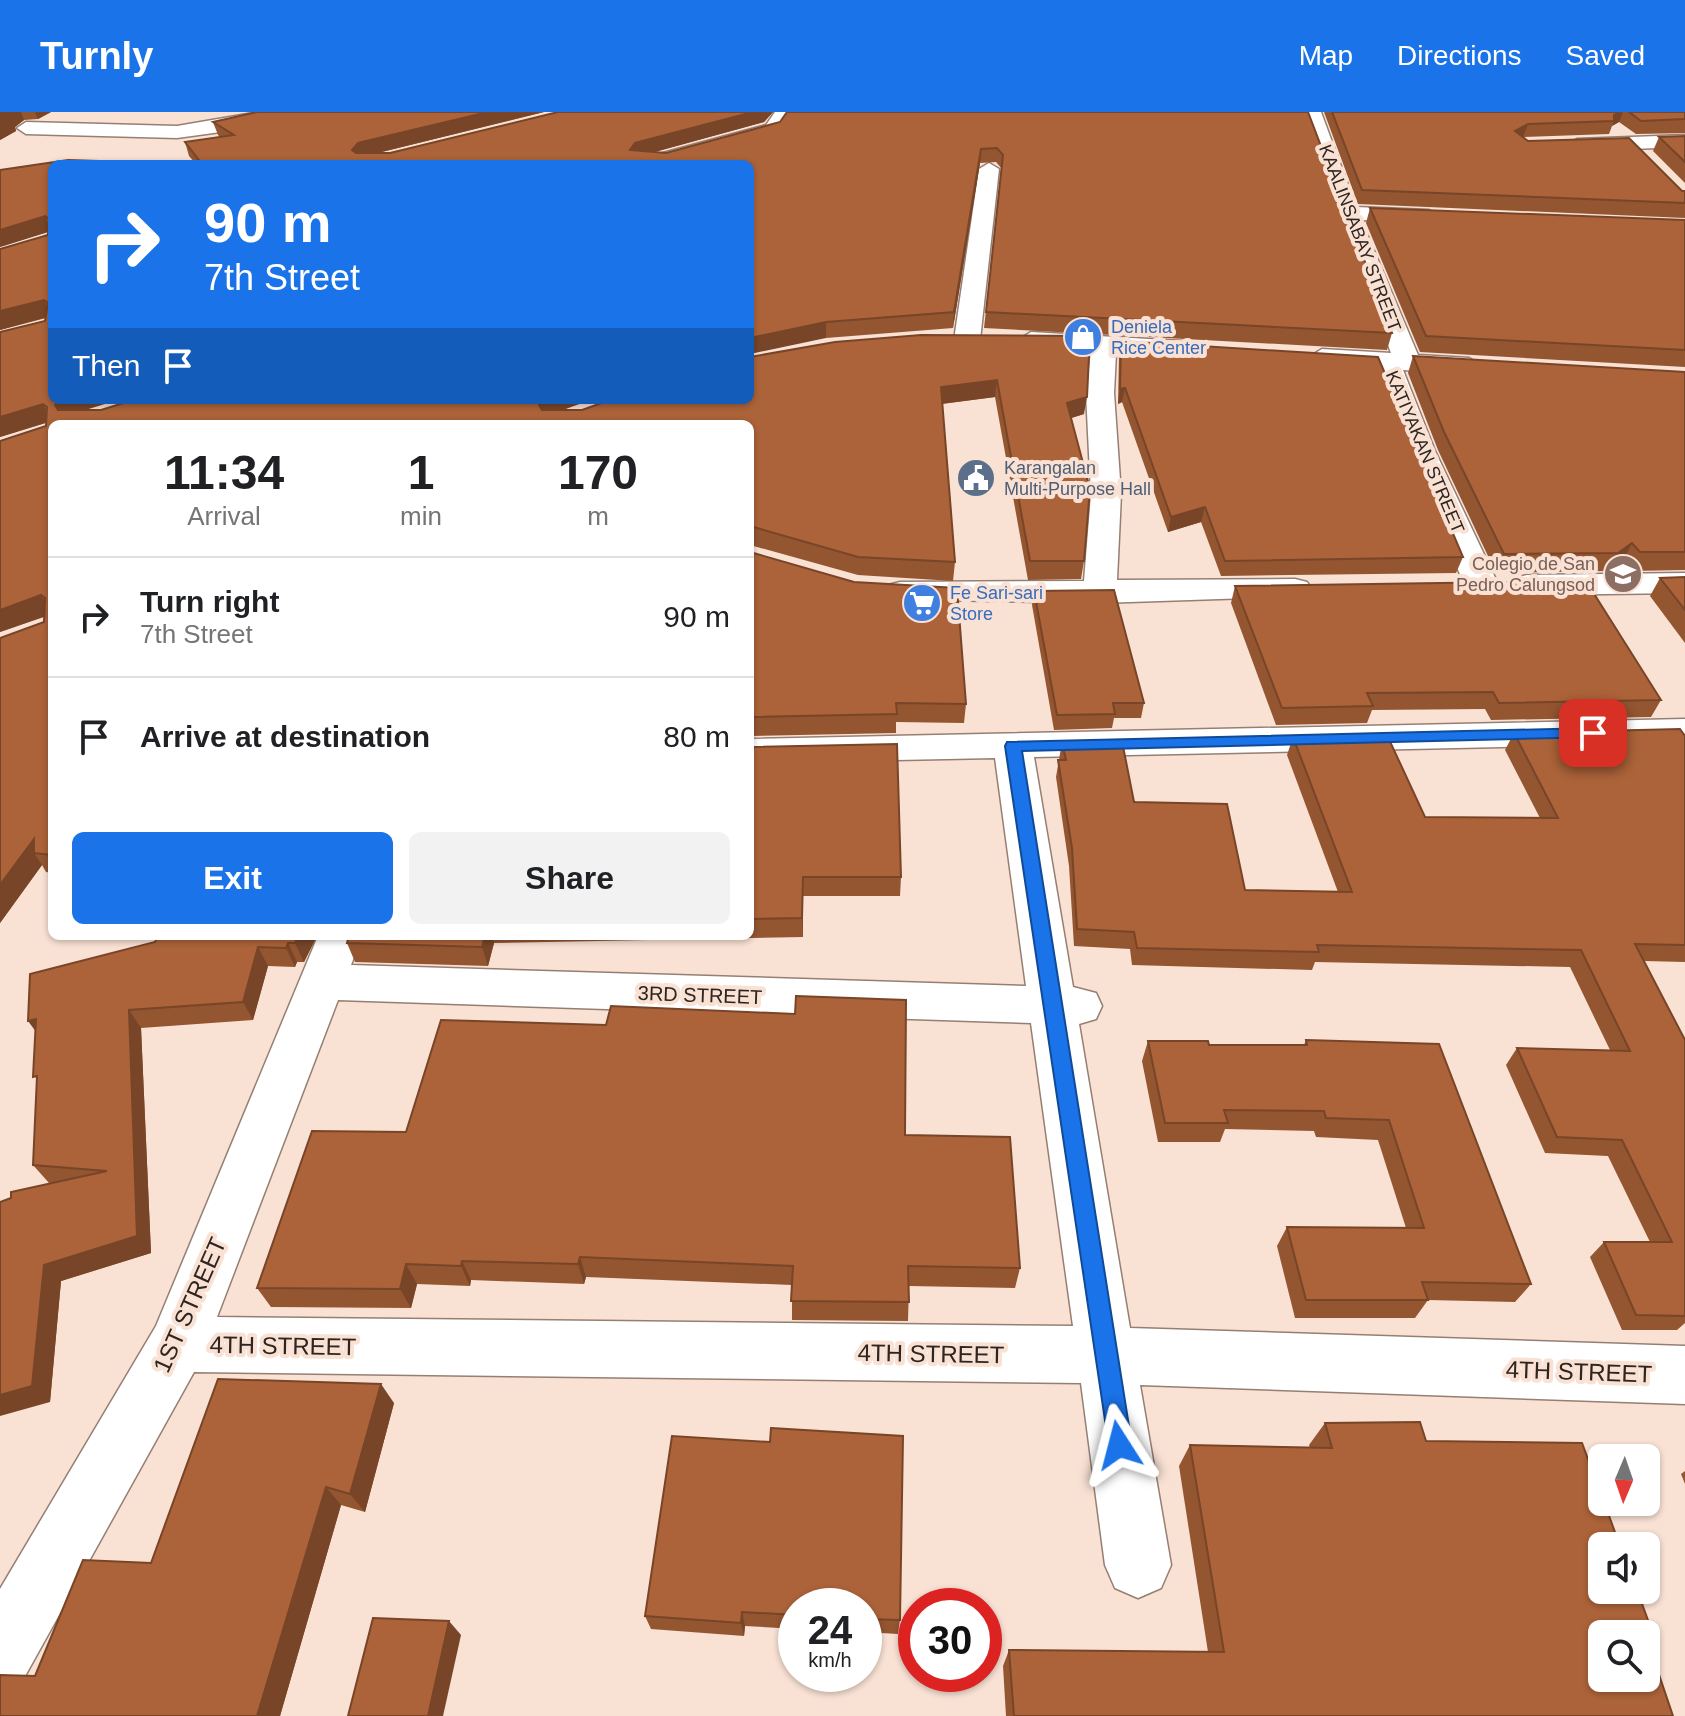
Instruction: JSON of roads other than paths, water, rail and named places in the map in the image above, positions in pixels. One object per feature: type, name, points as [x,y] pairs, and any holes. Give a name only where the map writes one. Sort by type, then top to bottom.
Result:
[{"type":"street","points":[[57,112],[20,131],[177,132],[228,125],[282,112]]},
{"type":"street","points":[[659,160],[773,129],[784,112]]},
{"type":"street","name":"KAALINSABAY STREET","points":[[1312,112],[1397,362]]},
{"type":"street","points":[[1610,124],[1654,166]]},
{"type":"street","points":[[1554,146],[1685,141]]},
{"type":"street","points":[[967,340],[989,169]]},
{"type":"street","points":[[1348,213],[1450,217]]},
{"type":"street","points":[[936,341],[1004,340],[1204,350]]},
{"type":"street","points":[[1100,593],[1106,494],[1100,393],[1104,344]]},
{"type":"street","points":[[1295,356],[1500,368]]},
{"type":"street","name":"KATIYAKAN STREET","points":[[1397,362],[1421,451],[1466,586],[1685,583]]},
{"type":"street","points":[[869,589],[926,594],[1323,589]]},
{"type":"street","points":[[754,751],[1685,731]]},
{"type":"street","points":[[1013,746],[1066,1006],[1105,1355],[1138,1565]]},
{"type":"street","name":"3RD STREET","points":[[331,959],[1066,1006]]},
{"type":"street","name":"1ST STREET","points":[[0,1654],[178,1344],[331,959]]},
{"type":"street","name":"4TH STREET","points":[[178,1344],[1105,1355],[1685,1375]]},
{"type":"place","name":"Deniela Rice Center","points":[[1083,337]]},
{"type":"place","name":"Karangalan Multi-Purpose Hall","points":[[976,478]]},
{"type":"place","name":"Colegio de San Pedro Calungsod","points":[[1623,574]]},
{"type":"place","name":"Fe Sari-sari Store","points":[[922,603]]}]
